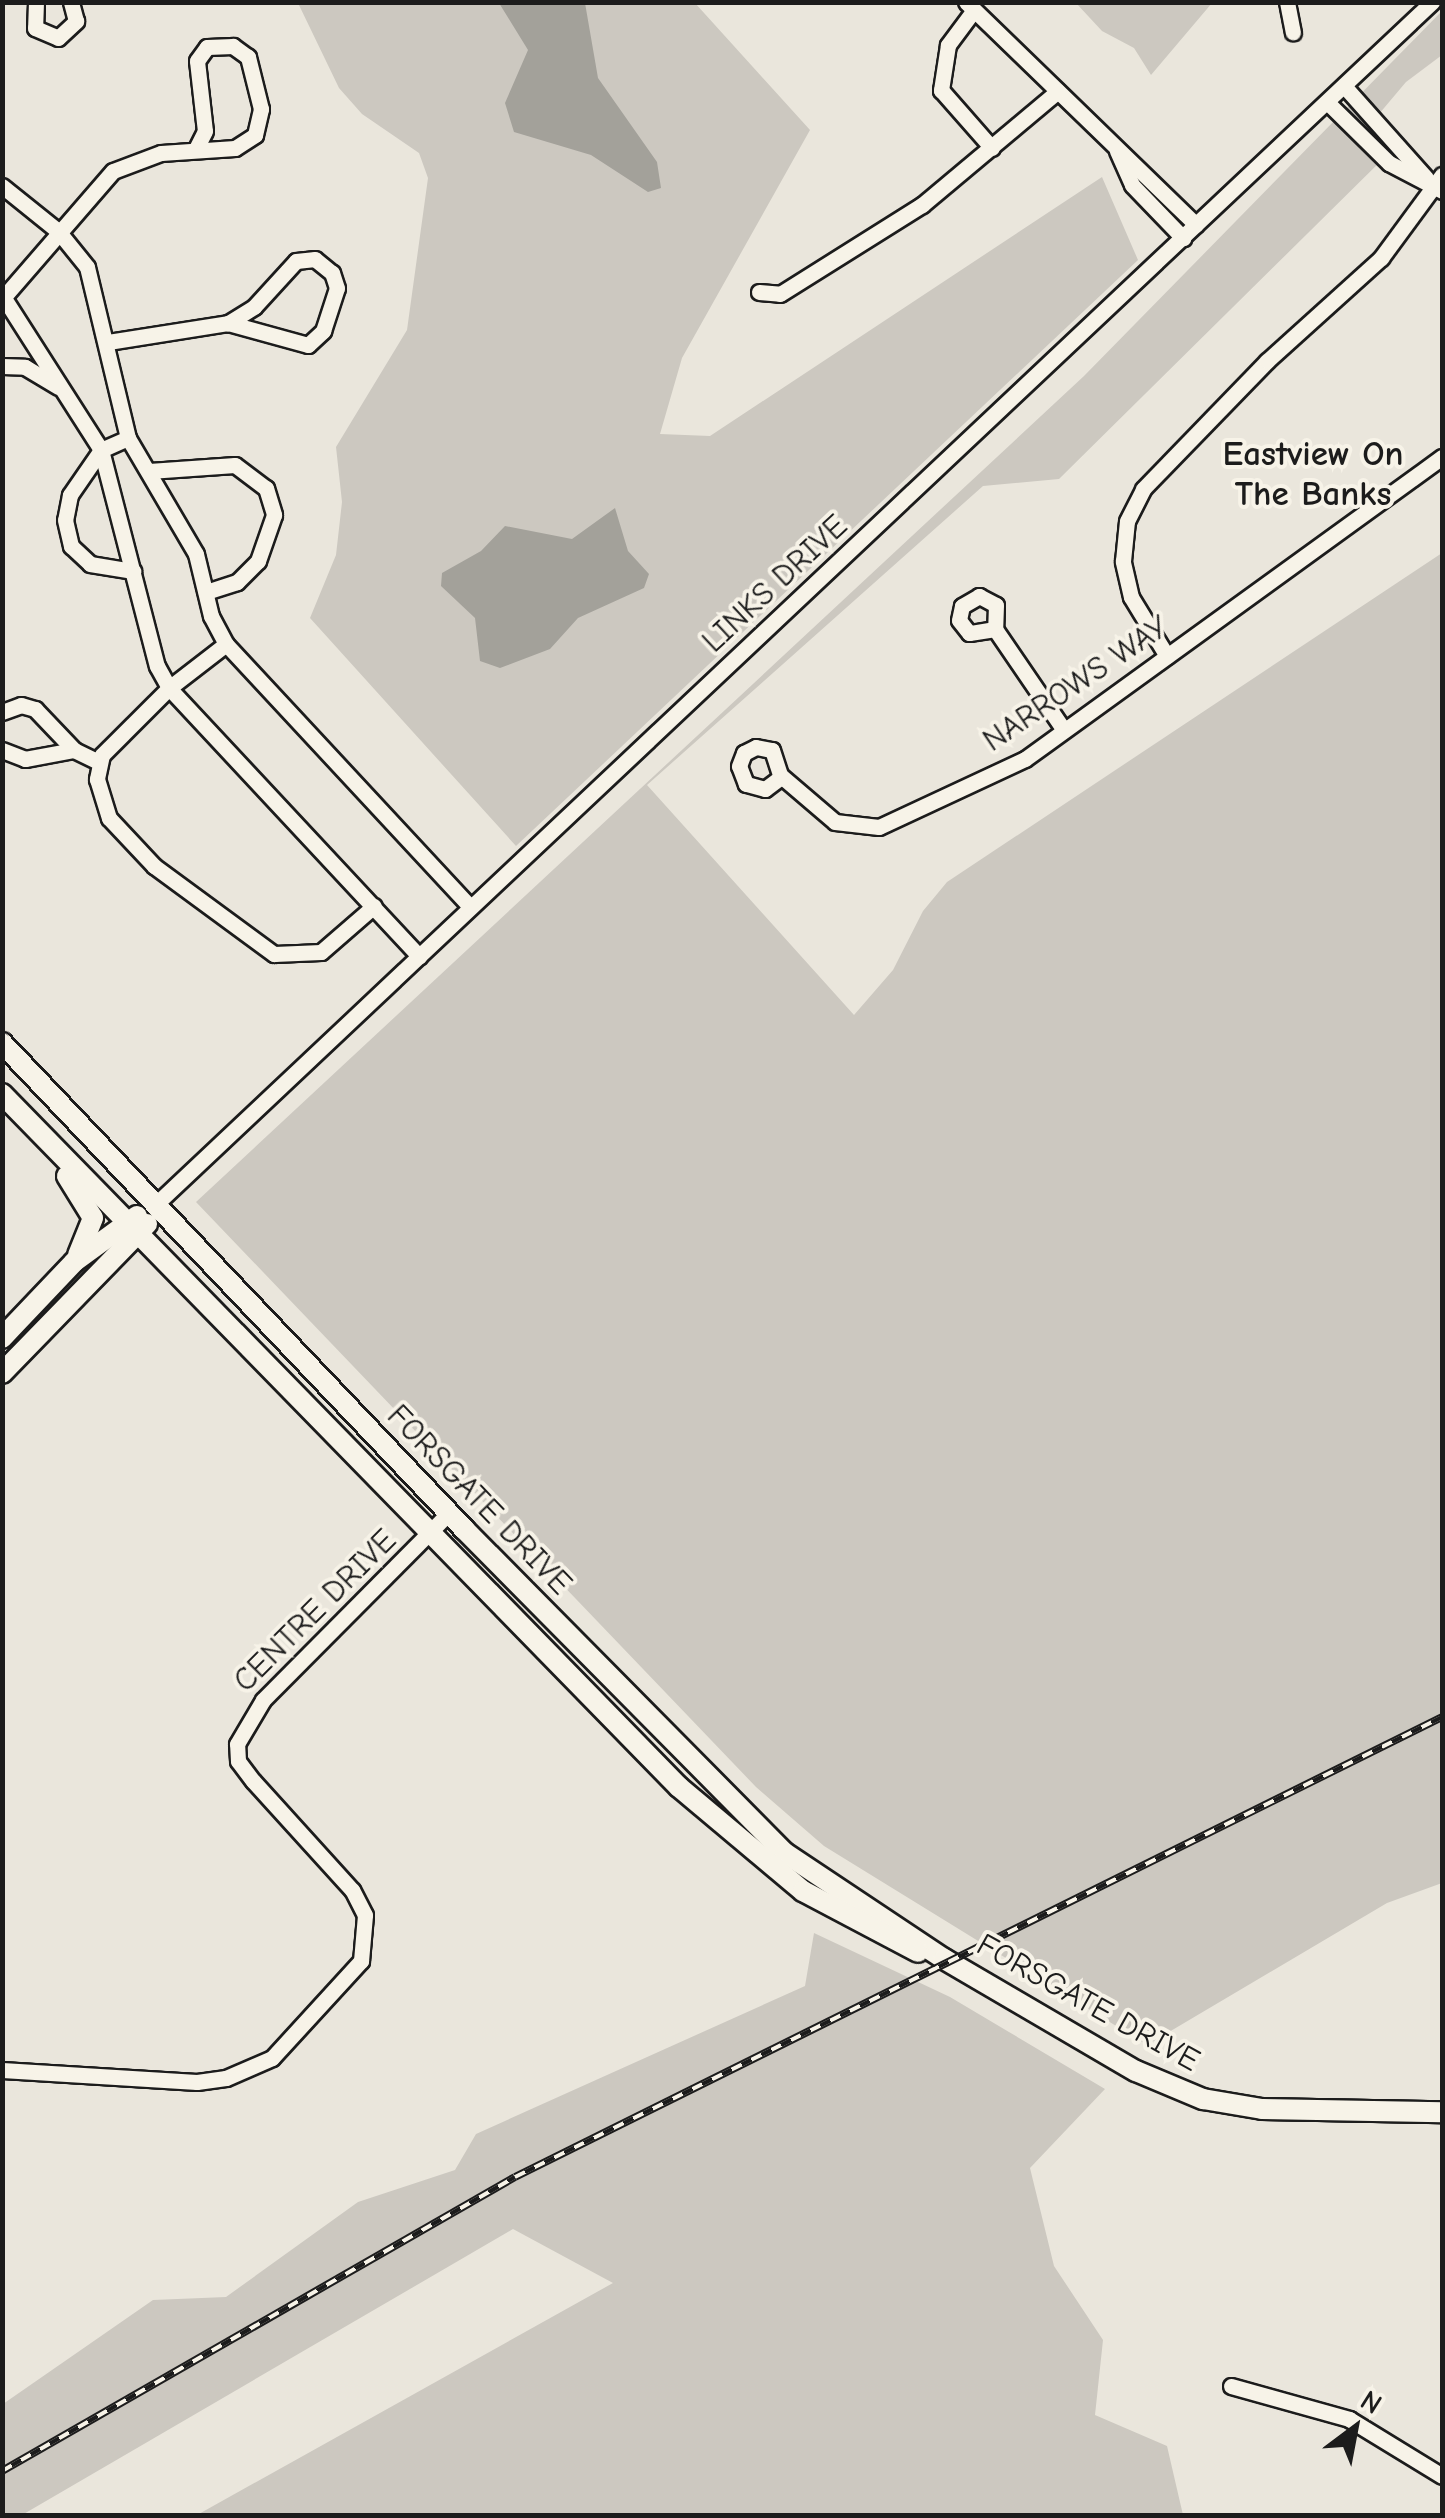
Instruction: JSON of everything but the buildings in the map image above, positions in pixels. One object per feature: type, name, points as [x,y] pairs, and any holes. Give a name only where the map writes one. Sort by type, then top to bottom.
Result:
[{"type":"main road","name":"FORSGATE DRIVE","points":[[2,1043],[449,1513],[754,1826],[944,1960],[1136,2071],[1203,2099],[1262,2109],[1442,2112]]},
{"type":"main road","name":"FORSGATE DRIVE","points":[[7,1098],[740,1844],[856,1924],[944,1960]]},
{"type":"main road","points":[[2,1338],[74,1262],[91,1230],[90,1205],[41,1150],[7,1098]]},
{"type":"main road","points":[[2,1373],[156,1204]]},
{"type":"main road","points":[[74,1262],[135,1228]]},
{"type":"street","points":[[36,2],[32,20],[49,38],[72,29],[71,2]]},
{"type":"street","points":[[1287,2],[1292,32]]},
{"type":"street","name":"LINKS DRIVE","points":[[156,1204],[1432,2]]},
{"type":"street","points":[[992,148],[941,90],[948,46],[970,6],[1196,224]]},
{"type":"street","points":[[196,150],[205,131],[196,61],[207,47],[234,46],[248,58],[260,125],[236,148],[196,150],[125,164],[101,180],[3,297],[101,450],[169,688],[418,956]]},
{"type":"street","points":[[1345,87],[1439,183]]},
{"type":"street","points":[[760,292],[780,294],[922,205],[1058,91]]},
{"type":"street","points":[[1328,103],[1390,163],[1439,183]]},
{"type":"street","points":[[1116,147],[1132,185],[1183,238]]},
{"type":"street","points":[[1167,656],[1131,597],[1123,561],[1127,520],[1143,489],[1267,361],[1382,258],[1439,183]]},
{"type":"street","points":[[2,186],[58,231],[97,288],[128,438],[196,554],[226,644],[470,907]]},
{"type":"street","points":[[108,342],[228,323],[254,307],[296,261],[315,259],[336,280],[324,332],[308,346],[228,323]]},
{"type":"street","points":[[2,366],[37,372],[66,392]]},
{"type":"street","points":[[128,438],[101,450],[70,495],[66,535],[90,564],[133,571]]},
{"type":"street","name":"NARROWS WAY","points":[[777,780],[765,788],[746,784],[739,766],[744,753],[756,746],[772,750],[780,775],[835,822],[879,828],[1025,759],[1442,457]]},
{"type":"street","points":[[149,471],[235,465],[266,488],[274,515],[258,561],[237,582],[206,592]]},
{"type":"street","points":[[995,628],[1064,730]]},
{"type":"street","points":[[226,644],[169,688],[100,762],[104,808],[118,830],[260,948],[290,956],[321,952],[374,906]]},
{"type":"street","points":[[2,712],[20,705],[35,709],[74,750],[100,762]]},
{"type":"street","points":[[2,750],[26,759],[74,750]]},
{"type":"street","name":"CENTRE DRIVE","points":[[2,2070],[197,2082],[226,2078],[272,2058],[361,1961],[365,1915],[352,1890],[253,1782],[238,1761],[237,1744],[262,1700],[449,1513]]},
{"type":"street","points":[[1231,2386],[1349,2420],[1442,2476]]},
{"type":"shaded area","points":[[298,3],[695,3],[810,130],[682,358],[660,434],[710,436],[1102,177],[1138,260],[516,846],[310,618],[336,555],[342,502],[336,447],[407,330],[428,178],[419,153],[362,114],[339,88]]},
{"type":"shaded area","points":[[499,3],[585,3],[598,78],[657,162],[661,188],[648,192],[591,155],[514,132],[505,103],[528,50]]},
{"type":"shaded area","points":[[1076,3],[1212,3],[1151,75],[1134,48],[1102,31]]},
{"type":"shaded area","points":[[1442,11],[1442,55],[1406,82],[1368,127],[1391,151],[1059,479],[983,486],[647,785],[854,1015],[893,970],[923,911],[947,882],[1442,553],[1442,1883],[1387,1903],[1147,2045],[824,1846],[756,1787],[196,1202],[1084,376]]},
{"type":"shaded area","points":[[615,508],[628,551],[649,574],[644,588],[578,618],[550,649],[500,668],[480,661],[475,618],[441,586],[442,573],[481,551],[505,526],[572,539]]},
{"type":"shaded area","points":[[814,1933],[950,1997],[1105,2089],[1030,2168],[1054,2266],[1103,2340],[1095,2415],[1167,2446],[1183,2515],[197,2515],[613,2283],[513,2229],[22,2515],[3,2515],[3,2404],[153,2300],[226,2297],[358,2202],[455,2170],[476,2134],[805,1986]]},
{"type":"railway","points":[[2,2471],[515,2177],[1442,1717]]},
{"type":"district","name":"Eastview On The Banks","points":[[1313,474]]}]
